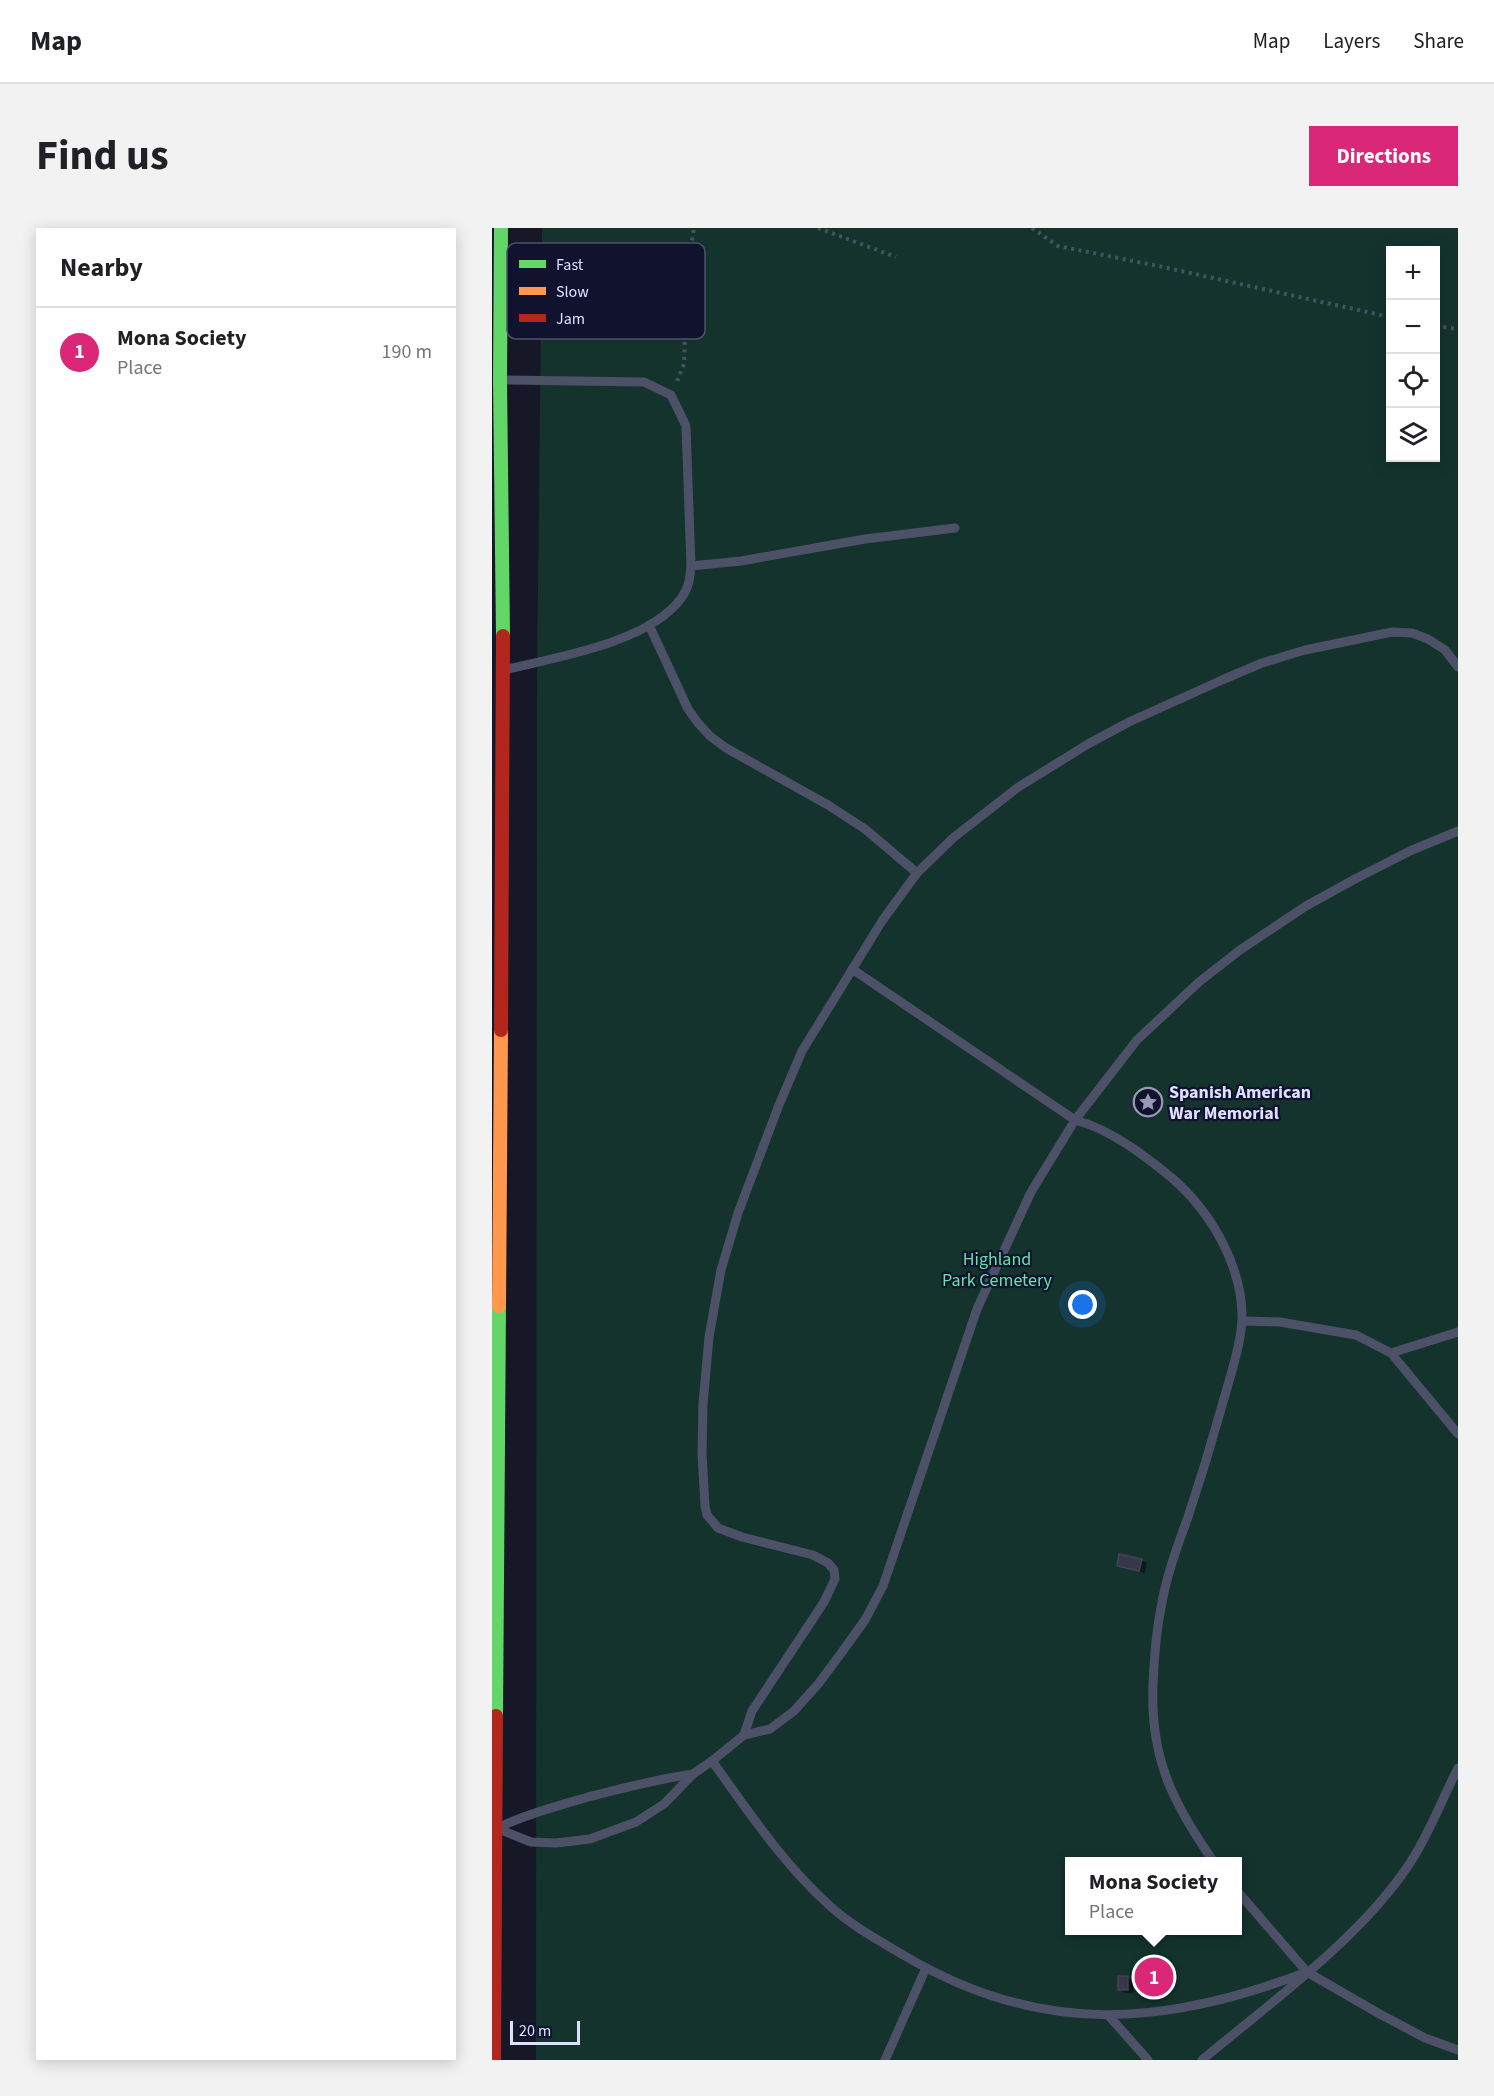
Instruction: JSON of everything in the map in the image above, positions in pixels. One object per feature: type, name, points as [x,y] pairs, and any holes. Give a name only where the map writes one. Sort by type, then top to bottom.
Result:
[{"type":"main road","points":[[494,2060],[497,733],[503,670],[497,614],[496,403],[500,380],[496,271],[501,228]]},
{"type":"lane","points":[[500,380],[644,382],[671,395],[686,426],[691,566],[689,583],[683,596],[668,613],[649,625],[617,640],[585,651],[503,670]]},
{"type":"lane","points":[[691,566],[741,561],[866,539],[956,528]]},
{"type":"lane","points":[[649,625],[688,709],[710,736],[726,748],[828,805],[865,829],[917,873]]},
{"type":"lane","points":[[744,1735],[752,1711],[810,1624],[835,1579],[834,1570],[821,1559],[718,1528],[707,1515],[702,1454],[703,1404],[709,1337],[721,1270],[738,1213],[802,1051],[882,921],[917,873],[953,838],[1017,788],[1129,722],[1262,663],[1305,650],[1392,632],[1412,633],[1428,639],[1445,650],[1458,668]]},
{"type":"lane","points":[[496,1828],[531,1842],[544,1843],[579,1841],[601,1836],[636,1822],[664,1804],[693,1774],[744,1735],[770,1729],[794,1711],[842,1652],[865,1620],[884,1586],[977,1309],[1031,1192],[1075,1120],[1144,1032],[1199,982],[1240,950],[1306,906],[1364,874],[1410,850],[1458,831]]},
{"type":"lane","points":[[852,969],[1075,1120],[1092,1124],[1107,1132],[1164,1171],[1191,1194],[1226,1250],[1240,1296],[1242,1321],[1232,1372],[1218,1423],[1173,1561],[1161,1607],[1153,1686],[1156,1740],[1162,1767],[1185,1820],[1211,1857]]},
{"type":"lane","points":[[1242,1321],[1280,1322],[1356,1335],[1391,1353],[1458,1434]]},
{"type":"lane","points":[[1391,1353],[1458,1332]]},
{"type":"lane","points":[[712,1761],[775,1848],[831,1907],[877,1940],[971,1990],[995,1998],[1065,2012],[1136,2015],[1192,2007],[1264,1988],[1308,1972]]},
{"type":"lane","points":[[1202,2060],[1308,1972],[1391,1890],[1430,1829],[1458,1768]]},
{"type":"lane","points":[[496,1828],[529,1813],[659,1778],[693,1774]]},
{"type":"lane","points":[[1242,1897],[1308,1972],[1425,2038],[1458,2050]]},
{"type":"lane","points":[[885,2060],[926,1968]]},
{"type":"lane","points":[[1108,2015],[1148,2060]]},
{"type":"path","points":[[692,243],[694,228]]},
{"type":"path","points":[[818,228],[896,257]]},
{"type":"path","points":[[1032,228],[1058,246],[1386,316]]},
{"type":"path","points":[[1440,327],[1458,329]]},
{"type":"path","points":[[671,395],[684,364],[685,339]]},
{"type":"green space","name":"Highland Park Cemetery","points":[[542,228],[1458,228],[1458,2060],[536,2060],[537,677],[541,339],[705,339],[705,243],[542,243]]},
{"type":"building","points":[[1119,1554],[1142,1559],[1139,1571],[1117,1566]]},
{"type":"building","points":[[1118,1976],[1128,1976],[1128,1990],[1118,1990]]},
{"type":"traffic: fast","points":[[501,228],[503,636]]},
{"type":"traffic: fast","points":[[496,1716],[499,1306]]},
{"type":"traffic: slow","points":[[499,1306],[501,1030]]},
{"type":"traffic: jam","points":[[501,1030],[503,636]]},
{"type":"traffic: jam","points":[[494,2060],[496,1716]]},
{"type":"place","name":"Spanish American War Memorial","points":[[1148,1102]]},
{"type":"place","name":"Mona Society","points":[[1154,1977]]}]
